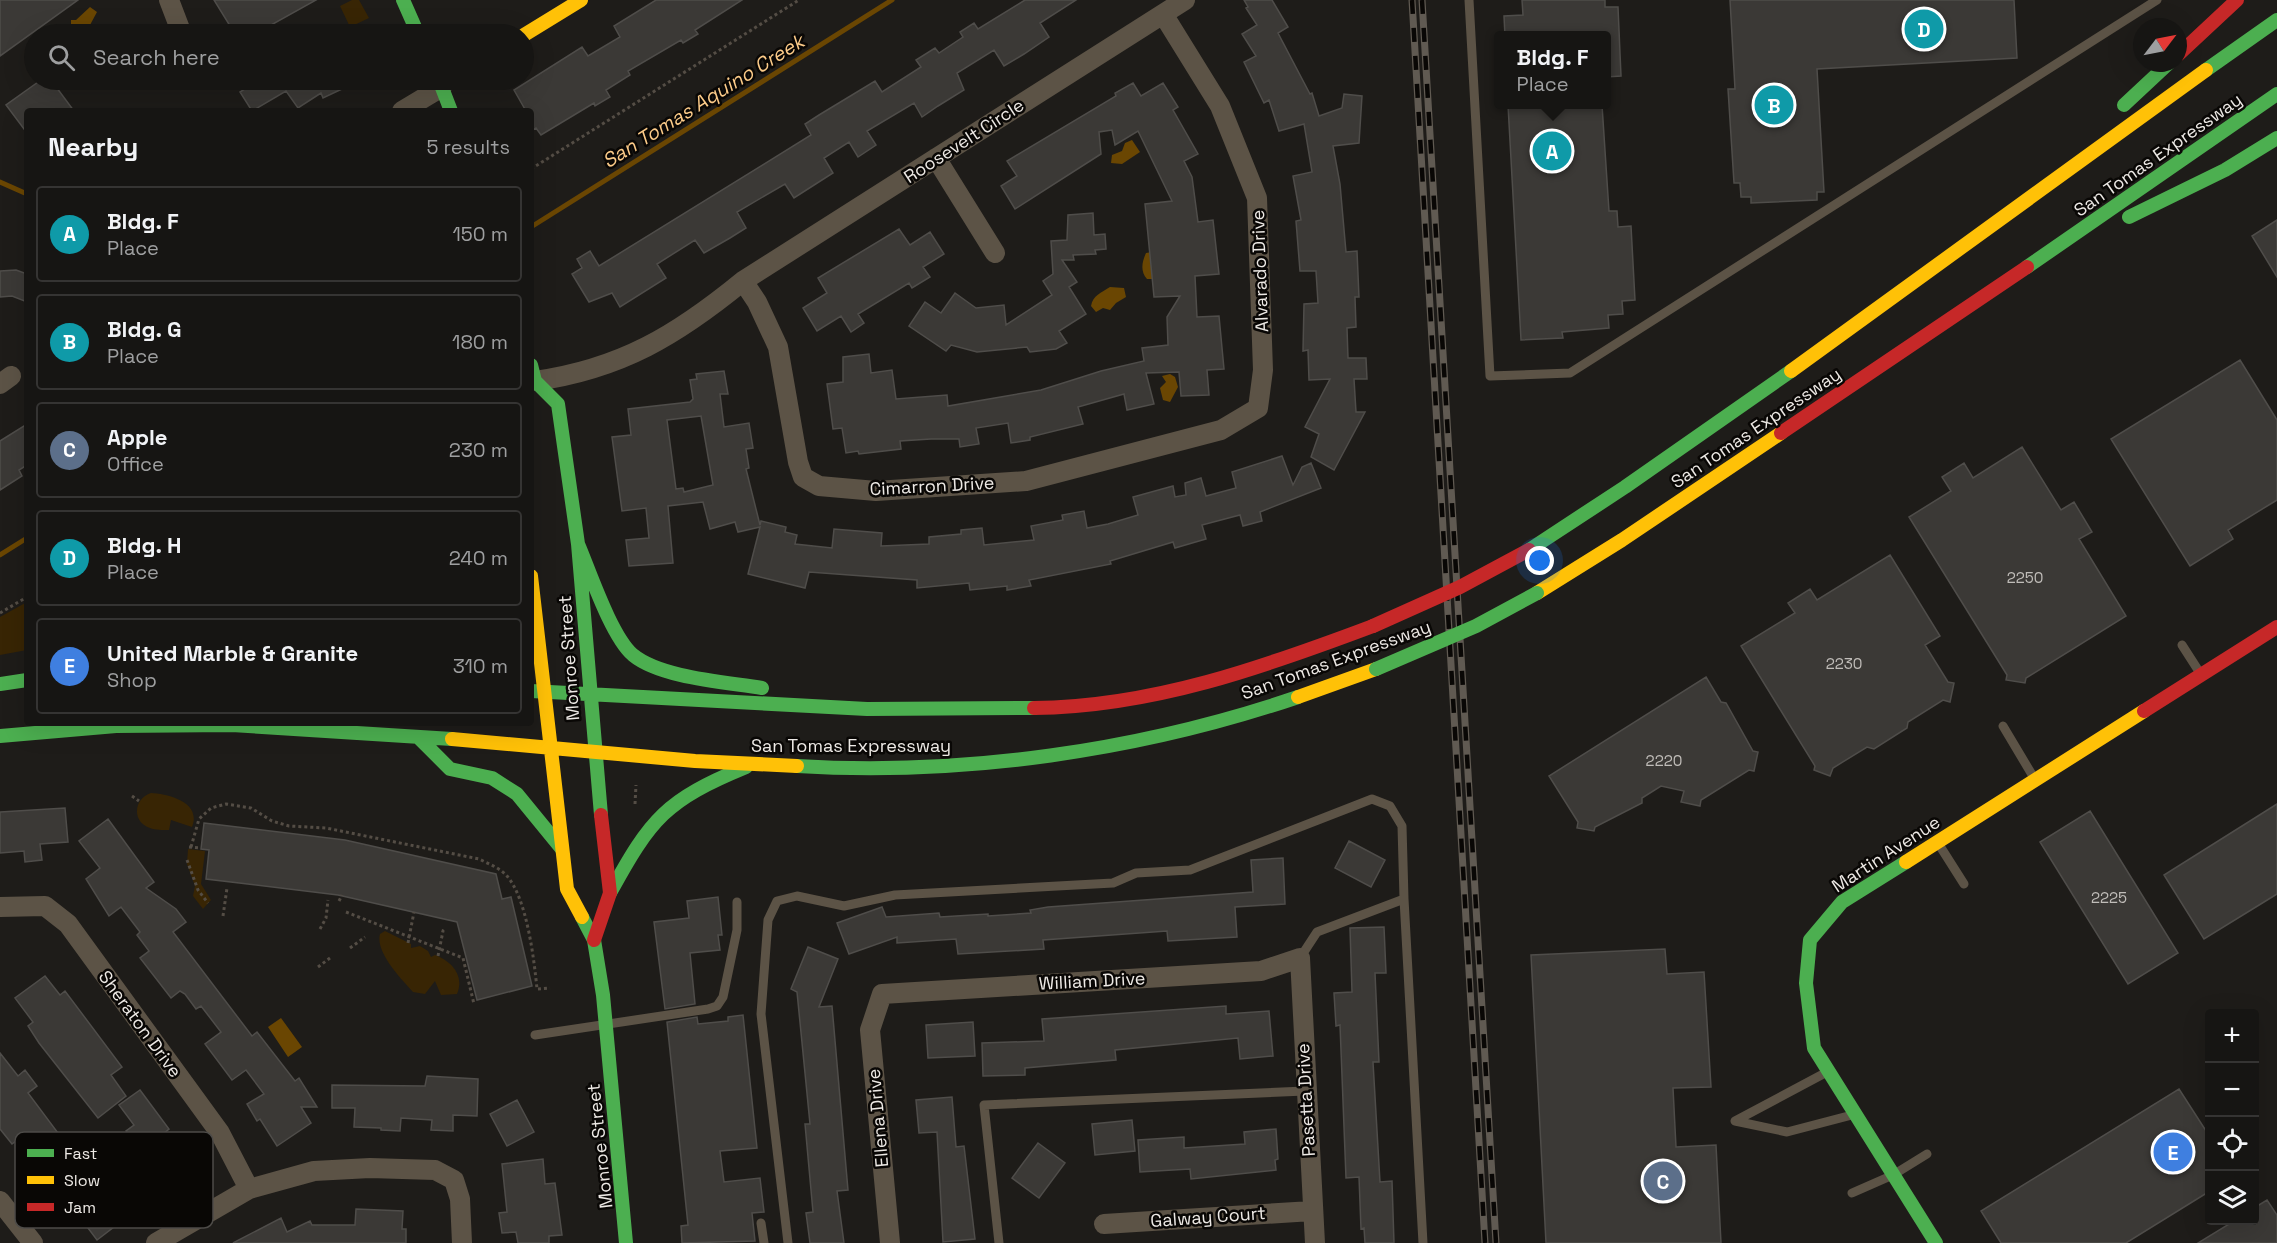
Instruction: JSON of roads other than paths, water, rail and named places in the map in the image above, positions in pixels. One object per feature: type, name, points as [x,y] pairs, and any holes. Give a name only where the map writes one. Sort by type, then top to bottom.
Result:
[{"type":"main road","points":[[403,0],[414,24]]},
{"type":"main road","points":[[534,29],[581,0]]},
{"type":"main road","points":[[2187,47],[2237,0]]},
{"type":"main road","name":"San Tomas Expressway","points":[[537,692],[867,709],[1057,708],[1161,695],[1264,667],[1372,626],[1460,587],[1529,550],[1599,506],[2000,220],[2153,105],[2277,20]]},
{"type":"main road","points":[[2110,118],[2159,72]]},
{"type":"main road","points":[[447,90],[450,108]]},
{"type":"main road","name":"San Tomas Expressway","points":[[244,726],[418,737],[753,764],[929,768],[1047,756],[1171,733],[1275,705],[1376,669],[1476,626],[1537,593],[1622,540],[2030,265],[2277,94]]},
{"type":"main road","points":[[2000,220],[2093,134]]},
{"type":"main road","points":[[2030,265],[2226,170],[2277,138]]},
{"type":"main road","name":"Monroe Street","points":[[534,381],[558,404],[578,544],[594,752],[610,893],[594,940]]},
{"type":"main road","points":[[578,544],[614,628],[633,655],[645,663],[662,670],[702,675],[867,709]]},
{"type":"main road","name":"Martin Avenue","points":[[1936,1243],[1814,1047],[1806,983],[1810,940],[1842,902],[2277,627]]},
{"type":"main road","name":"Monroe Street","points":[[534,634],[537,692],[550,747],[567,889],[594,940],[606,1025],[626,1243]]},
{"type":"main road","points":[[0,684],[24,680]]},
{"type":"main road","name":"San Tomas Expressway","points":[[0,736],[71,726]]},
{"type":"main road","points":[[418,737],[450,769],[492,778],[517,794],[545,825],[562,849]]},
{"type":"main road","points":[[610,893],[637,843],[653,820],[668,805],[708,782],[753,764]]},
{"type":"street","points":[[169,0],[178,24]]},
{"type":"street","name":"Roosevelt Circle","points":[[534,379],[572,376],[631,356],[716,303],[743,281],[1185,0]]},
{"type":"street","name":"Alvarado Drive","points":[[1163,14],[1220,106],[1257,198],[1263,370],[1258,408]]},
{"type":"street","points":[[406,108],[433,90]]},
{"type":"street","points":[[936,158],[995,253]]},
{"type":"street","name":"Cimarron Drive","points":[[743,281],[757,302],[778,347],[798,462],[803,477],[819,486],[876,491],[1026,481],[1221,430],[1258,408]]},
{"type":"street","name":"Sheraton Drive","points":[[0,907],[45,906],[68,924],[220,1133],[249,1189]]},
{"type":"street","name":"William Drive","points":[[882,994],[1261,971],[1300,958]]},
{"type":"street","name":"Pasetta Drive","points":[[1300,958],[1305,1091],[1315,1243]]},
{"type":"street","name":"Ellena Drive","points":[[882,994],[870,1030],[890,1243]]},
{"type":"street","points":[[213,1210],[249,1189],[314,1171],[370,1168],[435,1170],[454,1180],[460,1199],[462,1243]]},
{"type":"street","points":[[0,1201],[15,1220]]},
{"type":"street","name":"Galway Court","points":[[1104,1224],[1312,1211]]},
{"type":"street","points":[[21,1228],[33,1243]]},
{"type":"street","points":[[156,1243],[182,1228]]},
{"type":"lane","points":[[1469,0],[1490,376],[1570,373],[2157,0]]},
{"type":"lane","points":[[2182,645],[2202,675]]},
{"type":"lane","points":[[2003,726],[2035,780]]},
{"type":"lane","points":[[788,1243],[761,1014],[768,920],[777,901],[797,896],[844,906],[896,895],[1113,883],[1136,873],[1190,870],[1372,799],[1390,806],[1402,826],[1423,1243]]},
{"type":"lane","points":[[1938,842],[1964,884]]},
{"type":"lane","points":[[1300,958],[1317,932],[1404,899]]},
{"type":"lane","points":[[535,1035],[717,1006],[723,997],[736,930],[737,902]]},
{"type":"lane","points":[[1829,1071],[1735,1121],[1787,1132],[1856,1114]]},
{"type":"lane","points":[[999,1243],[984,1105],[1305,1091]]},
{"type":"lane","points":[[1852,1193],[1893,1175],[1927,1154]]},
{"type":"lane","points":[[761,1223],[764,1243]]},
{"type":"waterway","name":"San Tomas Aquino Creek","points":[[534,225],[892,0]]},
{"type":"waterway","points":[[0,182],[24,193]]},
{"type":"waterway","name":"San Tomas Aquino Creek","points":[[0,555],[24,540]]},
{"type":"railway","points":[[1412,0],[1485,1243]]},
{"type":"railway","points":[[1422,0],[1496,1243]]},
{"type":"place","name":"Bldg. H","points":[[1924,29]]},
{"type":"place","name":"Bldg. G","points":[[1774,105]]},
{"type":"place","name":"Bldg. F","points":[[1552,151]]},
{"type":"place","name":"United Marble & Granite","points":[[2173,1152]]},
{"type":"place","name":"Apple","points":[[1663,1181]]}]
